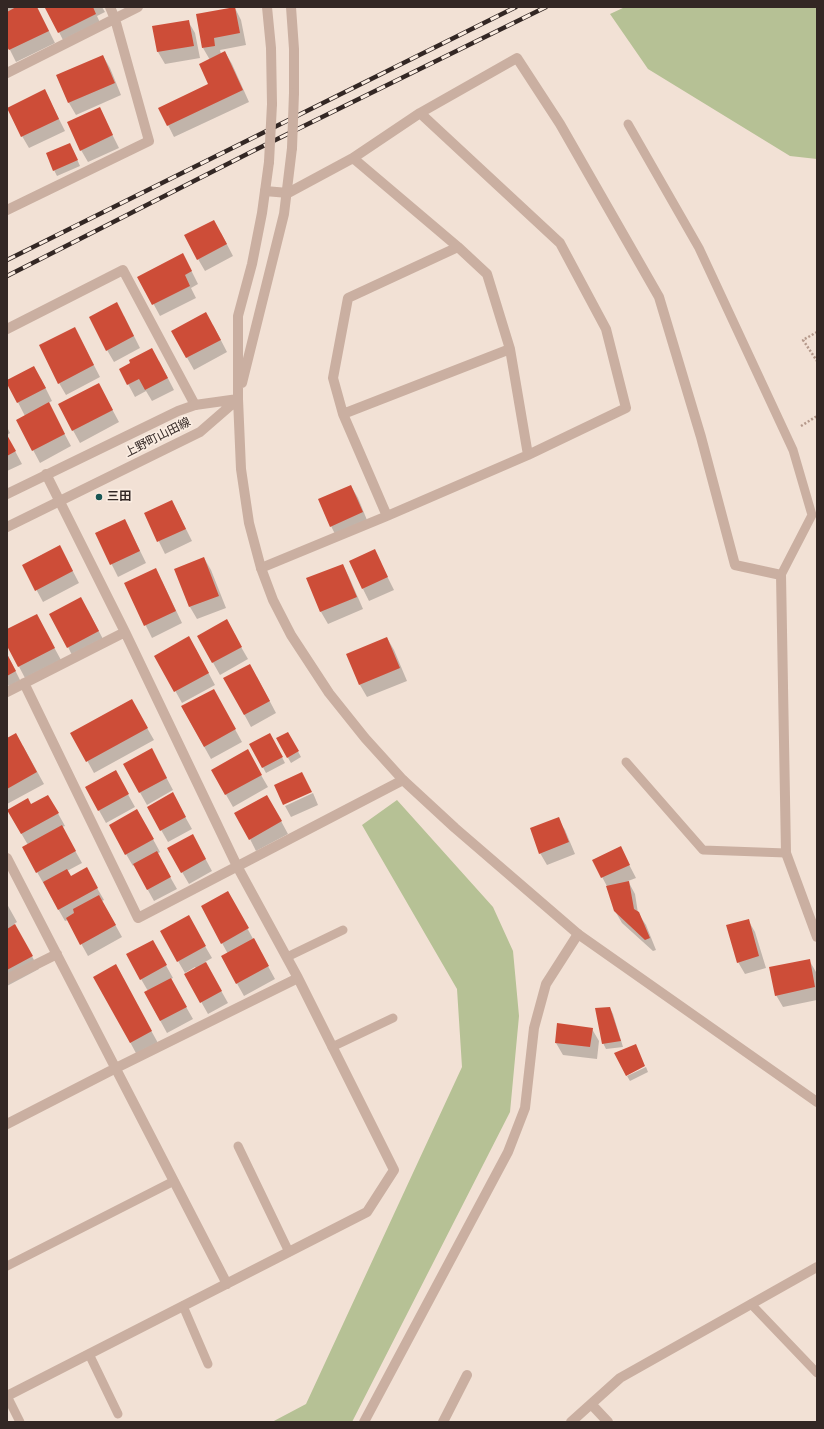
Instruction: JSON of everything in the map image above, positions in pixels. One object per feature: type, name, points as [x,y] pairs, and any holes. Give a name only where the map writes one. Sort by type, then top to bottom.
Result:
[{"type":"street","points":[[7,210],[149,141],[116,19],[110,7]]},
{"type":"street","points":[[7,73],[138,7]]},
{"type":"street","points":[[267,7],[271,48],[272,104],[269,162],[262,213],[252,264],[238,316],[238,398],[241,469],[249,523],[261,568],[273,600],[291,635],[329,693],[365,738],[403,780],[455,828],[578,934],[817,1102]]},
{"type":"street","points":[[238,398],[261,311],[288,193],[292,148],[294,93],[294,49],[291,7]]},
{"type":"street","points":[[265,191],[288,193],[353,158],[420,113],[517,58],[560,124],[659,297],[701,437],[735,564],[781,575],[786,853],[817,937]]},
{"type":"street","points":[[261,568],[387,516],[528,455],[626,408],[606,329],[560,243],[420,113]]},
{"type":"street","points":[[353,158],[458,247],[487,274],[510,348],[528,455]]},
{"type":"street","points":[[387,516],[343,414],[333,378],[348,298],[458,247]]},
{"type":"street","points":[[7,330],[123,270],[195,404]]},
{"type":"street","points":[[343,414],[510,348]]},
{"type":"street","name":"上野町山田線","points":[[7,494],[178,411],[195,404],[238,398]]},
{"type":"street","name":"上野町山田線","points":[[7,527],[200,432],[238,398]]},
{"type":"street","points":[[7,1396],[367,1212],[394,1170],[298,978],[237,866],[125,632],[46,474]]},
{"type":"street","points":[[7,692],[125,632]]},
{"type":"street","points":[[24,683],[138,918],[403,780]]},
{"type":"street","points":[[7,858],[227,1284]]},
{"type":"street","points":[[364,1422],[508,1152],[525,1108],[534,1028],[546,984],[578,934]]},
{"type":"street","points":[[7,979],[57,954]]},
{"type":"street","points":[[7,1124],[298,978]]},
{"type":"street","points":[[571,1422],[592,1405],[620,1378],[817,1267]]},
{"type":"street","points":[[443,1422],[467,1375]]},
{"type":"street","points":[[592,1405],[608,1422]]},
{"type":"lane","points":[[628,124],[699,248],[793,450],[812,515],[781,575]]},
{"type":"lane","points":[[626,762],[703,850],[786,853]]},
{"type":"lane","points":[[287,958],[343,930]]},
{"type":"lane","points":[[332,1047],[393,1018]]},
{"type":"lane","points":[[238,1146],[289,1252]]},
{"type":"lane","points":[[7,1266],[174,1181]]},
{"type":"lane","points":[[751,1304],[817,1373]]},
{"type":"lane","points":[[183,1306],[208,1364]]},
{"type":"lane","points":[[89,1354],[118,1414]]},
{"type":"lane","points":[[7,1396],[20,1422]]},
{"type":"path","points":[[817,332],[803,340],[817,361]]},
{"type":"green space","points":[[625,7],[817,7],[817,159],[790,156],[648,69],[610,14]]},
{"type":"green space","points":[[397,800],[493,907],[513,951],[519,1016],[510,1112],[352,1422],[272,1422],[306,1404],[462,1067],[457,989],[362,825]]},
{"type":"building","points":[[16,7],[37,7],[49,31],[9,50],[7,47],[7,12]]},
{"type":"building","points":[[93,7],[96,14],[58,33],[45,8]]},
{"type":"building","points":[[235,7],[240,33],[214,38],[215,46],[202,48],[196,14]]},
{"type":"building","points":[[189,20],[194,46],[157,52],[152,26]]},
{"type":"building","points":[[225,51],[243,90],[167,126],[158,108],[208,84],[199,64]]},
{"type":"building","points":[[103,55],[115,83],[68,103],[56,75]]},
{"type":"building","points":[[45,89],[59,119],[21,137],[7,108]]},
{"type":"building","points":[[100,107],[113,135],[80,151],[67,122]]},
{"type":"building","points":[[70,143],[78,160],[53,171],[46,153]]},
{"type":"building","points":[[214,220],[227,244],[197,260],[184,235]]},
{"type":"building","points":[[183,253],[192,271],[185,275],[190,286],[152,305],[137,277]]},
{"type":"building","points":[[117,302],[134,336],[106,351],[89,317]]},
{"type":"building","points":[[206,312],[221,340],[186,358],[171,331]]},
{"type":"building","points":[[75,327],[94,365],[58,384],[39,345]]},
{"type":"building","points":[[152,348],[168,378],[145,390],[139,379],[127,385],[119,369],[130,363],[129,360]]},
{"type":"building","points":[[34,366],[46,388],[17,403],[7,384],[7,380]]},
{"type":"building","points":[[99,383],[113,410],[72,431],[58,404]]},
{"type":"building","points":[[49,402],[65,434],[32,451],[16,420]]},
{"type":"building","points":[[7,435],[16,451],[7,456]]},
{"type":"building","points":[[351,485],[363,512],[330,527],[318,499]]},
{"type":"building","points":[[172,500],[186,529],[157,542],[144,513]]},
{"type":"building","points":[[125,519],[140,551],[110,565],[95,533]]},
{"type":"building","points":[[60,545],[73,571],[35,591],[22,565]]},
{"type":"building","points":[[375,549],[388,577],[362,589],[349,561]]},
{"type":"building","points":[[204,557],[219,596],[189,607],[174,569]]},
{"type":"building","points":[[343,564],[357,597],[320,612],[306,578]]},
{"type":"building","points":[[156,568],[176,611],[144,626],[124,583]]},
{"type":"building","points":[[81,597],[99,631],[67,648],[49,614]]},
{"type":"building","points":[[37,614],[55,648],[18,667],[7,646],[7,629]]},
{"type":"building","points":[[227,619],[242,647],[212,663],[197,636]]},
{"type":"building","points":[[189,636],[209,673],[174,692],[154,656]]},
{"type":"building","points":[[387,637],[400,668],[359,685],[346,654]]},
{"type":"building","points":[[7,654],[16,671],[7,676]]},
{"type":"building","points":[[250,664],[270,701],[244,715],[223,678]]},
{"type":"building","points":[[214,689],[236,729],[204,747],[181,706]]},
{"type":"building","points":[[132,699],[148,728],[86,762],[70,733]]},
{"type":"building","points":[[288,732],[299,751],[287,758],[276,738]]},
{"type":"building","points":[[16,733],[37,772],[7,789],[7,738]]},
{"type":"building","points":[[270,733],[283,757],[262,768],[249,744]]},
{"type":"building","points":[[152,748],[167,778],[139,793],[123,764]]},
{"type":"building","points":[[248,749],[262,775],[225,795],[211,770]]},
{"type":"building","points":[[116,770],[129,794],[98,811],[85,787]]},
{"type":"building","points":[[302,772],[312,792],[283,805],[274,785]]},
{"type":"building","points":[[173,792],[186,817],[160,831],[147,807]]},
{"type":"building","points":[[48,795],[59,813],[21,834],[7,810],[28,798],[31,804]]},
{"type":"building","points":[[267,795],[282,821],[249,840],[234,813]]},
{"type":"building","points":[[137,809],[154,839],[125,855],[109,825]]},
{"type":"building","points":[[559,817],[569,842],[539,854],[530,828]]},
{"type":"building","points":[[62,825],[76,851],[36,873],[22,847]]},
{"type":"building","points":[[193,834],[206,859],[181,873],[167,848]]},
{"type":"building","points":[[621,846],[630,865],[601,878],[592,860]]},
{"type":"building","points":[[157,851],[171,877],[147,890],[133,864]]},
{"type":"building","points":[[87,867],[98,888],[58,910],[43,882],[67,869],[71,876]]},
{"type":"building","points":[[629,881],[634,909],[639,912],[650,938],[645,940],[614,911],[606,886]]},
{"type":"building","points":[[228,891],[249,928],[221,944],[201,906]]},
{"type":"building","points":[[99,895],[116,925],[80,945],[66,918],[74,913],[73,909]]},
{"type":"building","points":[[189,915],[206,946],[177,962],[160,931]]},
{"type":"building","points":[[749,919],[759,956],[737,963],[726,925]]},
{"type":"building","points":[[15,924],[33,956],[7,970],[7,929]]},
{"type":"building","points":[[254,938],[269,966],[236,984],[221,956]]},
{"type":"building","points":[[153,940],[167,965],[140,980],[126,954]]},
{"type":"building","points":[[810,959],[815,987],[775,996],[769,967]]},
{"type":"building","points":[[206,962],[222,991],[200,1003],[184,974]]},
{"type":"building","points":[[116,964],[152,1031],[130,1043],[93,977]]},
{"type":"building","points":[[171,978],[187,1007],[160,1021],[144,992]]},
{"type":"building","points":[[610,1007],[621,1041],[602,1044],[595,1008]]},
{"type":"building","points":[[557,1023],[593,1028],[590,1047],[555,1043]]},
{"type":"building","points":[[636,1044],[645,1066],[626,1076],[614,1053]]},
{"type":"railway","points":[[7,260],[516,7]]},
{"type":"railway","points":[[7,276],[255,150],[546,7]]},
{"type":"place","name":"三田","points":[[99,497]]}]
